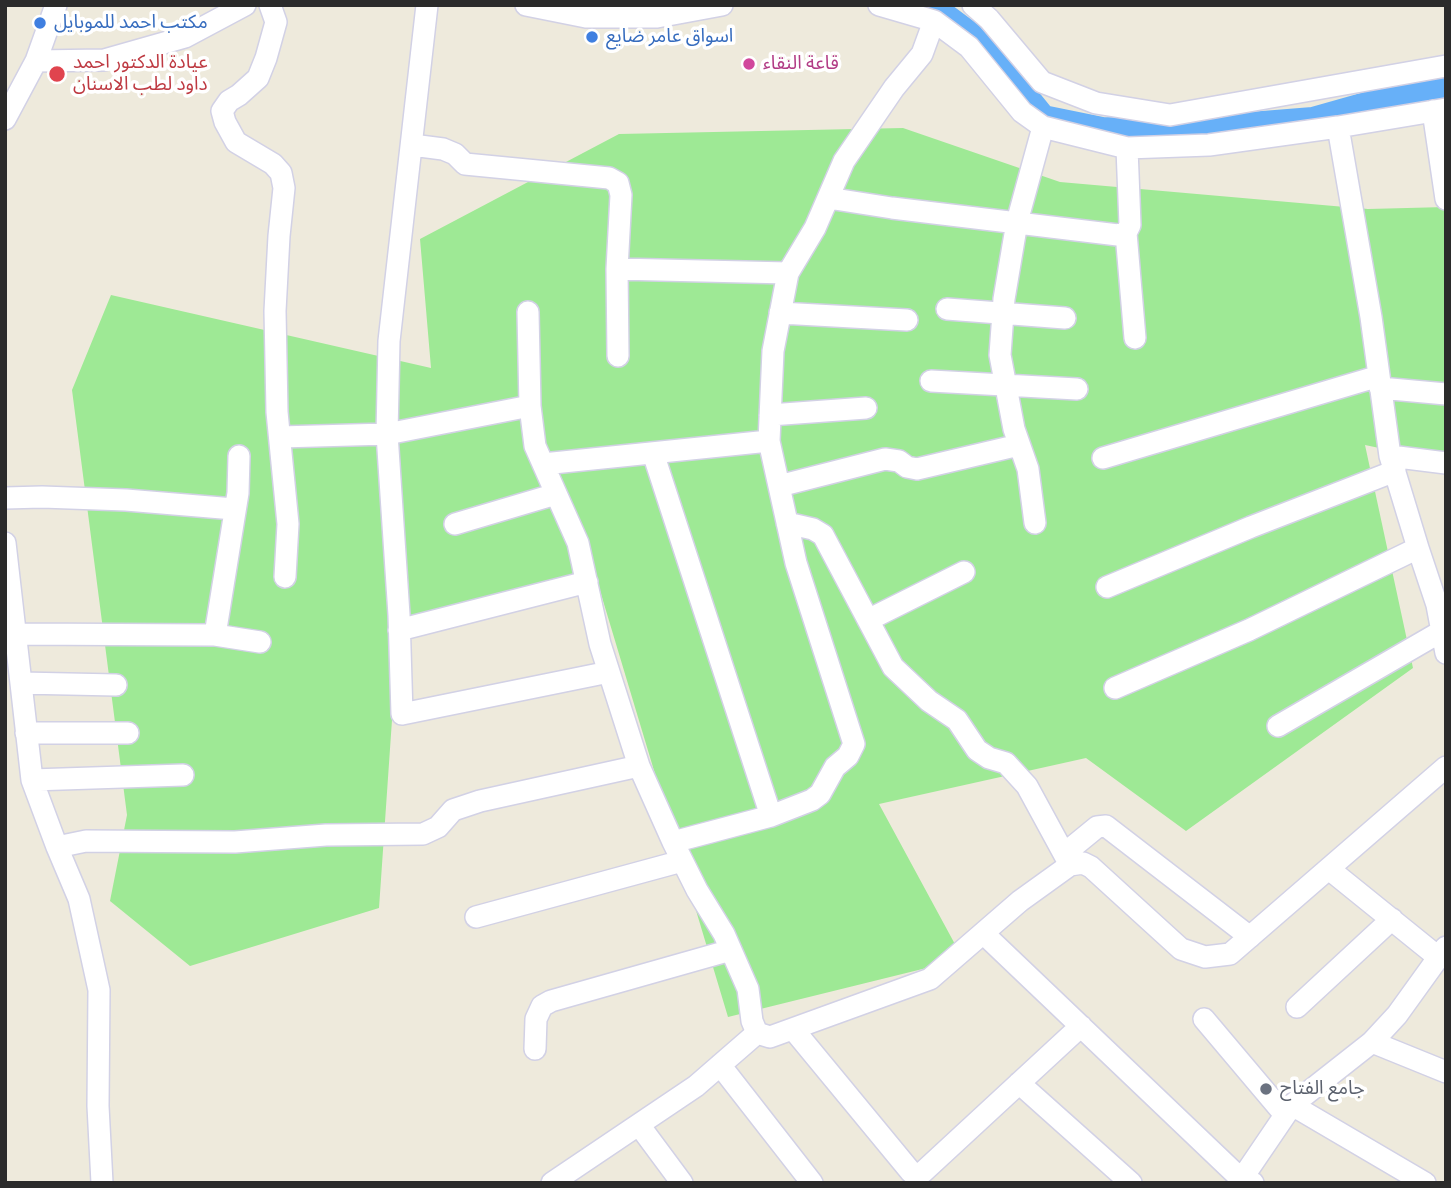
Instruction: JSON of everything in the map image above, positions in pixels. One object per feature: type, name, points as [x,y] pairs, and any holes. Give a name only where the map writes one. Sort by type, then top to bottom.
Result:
[{"type":"street","points":[[5,119],[36,61],[56,5]]},
{"type":"street","points":[[36,61],[104,60],[185,37],[245,5]]},
{"type":"street","points":[[270,5],[276,22],[258,78],[229,101],[222,111],[236,142],[273,163],[281,173],[284,188],[275,311],[277,412],[288,524],[285,577]]},
{"type":"street","points":[[427,5],[389,341],[387,434],[402,715],[609,673]]},
{"type":"street","points":[[526,5],[586,17],[657,17],[722,5]]},
{"type":"street","points":[[879,5],[934,21],[969,47],[1021,112],[1043,127],[1127,148],[1209,145],[1440,110],[1446,199]]},
{"type":"street","points":[[980,8],[1042,82],[1096,103],[1170,115],[1446,66]]},
{"type":"street","points":[[475,917],[678,851],[812,800],[820,793],[835,766],[848,756],[854,744],[796,563],[769,440],[773,351],[788,273],[815,228],[844,161],[894,88],[922,54],[934,21]]},
{"type":"street","points":[[1035,523],[1028,469],[1014,429],[1000,355],[1003,313],[1017,222],[1043,127]]},
{"type":"street","points":[[1278,726],[1444,645],[1437,605],[1436,569],[1418,548],[1393,463],[1338,127]]},
{"type":"street","points":[[412,145],[443,149],[455,154],[465,164],[609,178],[618,183],[621,195],[617,269],[618,356]]},
{"type":"street","points":[[1127,148],[1130,225],[1126,233],[1135,338]]},
{"type":"street","points":[[828,198],[1118,235],[1126,233]]},
{"type":"street","points":[[617,269],[788,273]]},
{"type":"street","points":[[947,309],[1065,318]]},
{"type":"street","points":[[528,312],[530,406],[535,446],[578,543],[600,644],[639,766],[696,890],[724,933],[748,989],[752,1021],[758,1032],[771,1037],[930,979],[1067,860],[1097,827],[1106,825],[1250,937]]},
{"type":"street","points":[[780,313],[907,320]]},
{"type":"street","points":[[932,381],[1077,389]]},
{"type":"street","points":[[1103,458],[1379,382],[1446,394]]},
{"type":"street","points":[[280,437],[387,434],[530,406]]},
{"type":"street","points":[[770,415],[866,408]]},
{"type":"street","points":[[543,464],[769,440]]},
{"type":"street","points":[[779,486],[885,459],[899,461],[907,467],[917,469],[1019,445]]},
{"type":"street","points":[[653,453],[771,816]]},
{"type":"street","points":[[215,635],[238,493],[239,456]]},
{"type":"street","points":[[1107,587],[1251,527],[1393,463],[1446,463]]},
{"type":"street","points":[[455,524],[556,494]]},
{"type":"street","points":[[5,498],[126,499],[234,509]]},
{"type":"street","points":[[788,523],[813,529],[823,535],[892,667],[929,701],[957,720],[977,750],[989,758],[1006,763],[1027,786],[1067,860]]},
{"type":"street","points":[[5,543],[32,780],[79,899],[99,990],[102,1183]]},
{"type":"street","points":[[1115,688],[1249,630],[1418,548]]},
{"type":"street","points":[[868,620],[964,572]]},
{"type":"street","points":[[399,630],[587,583]]},
{"type":"street","points":[[16,634],[215,635],[260,642]]},
{"type":"street","points":[[21,683],[116,685]]},
{"type":"street","points":[[26,733],[128,733]]},
{"type":"street","points":[[57,848],[86,841],[235,842],[326,835],[424,834],[438,827],[453,810],[480,801],[639,766]]},
{"type":"street","points":[[1067,860],[1091,867],[1181,949],[1205,957],[1230,954],[1446,767]]},
{"type":"street","points":[[32,780],[183,775]]},
{"type":"street","points":[[983,933],[1244,1181],[1289,1110],[1372,1042],[1397,1015],[1442,952],[1392,919],[1329,869]]},
{"type":"street","points":[[1297,1007],[1392,919]]},
{"type":"street","points":[[535,1049],[536,1019],[542,1006],[551,1001],[731,950]]},
{"type":"street","points":[[1204,1019],[1289,1110],[1425,1183]]},
{"type":"street","points":[[793,1029],[911,1172],[917,1174],[923,1172],[1081,1026]]},
{"type":"street","points":[[552,1183],[696,1086],[758,1032]]},
{"type":"street","points":[[1372,1042],[1446,1072]]},
{"type":"street","points":[[720,1065],[812,1183]]},
{"type":"street","points":[[1019,1083],[1131,1183]]},
{"type":"street","points":[[639,1125],[682,1183]]},
{"type":"green space","points":[[903,128],[1060,182],[1368,209],[1446,207],[1446,462],[1365,445],[1413,668],[1186,831],[1086,758],[879,804],[963,959],[728,1017],[598,584],[398,633],[379,908],[190,966],[110,901],[127,815],[72,390],[111,295],[431,368],[420,239],[619,134]]},
{"type":"waterway","points":[[930,5],[969,34],[1009,76],[1043,118],[1102,130],[1176,131],[1313,120],[1412,92],[1446,88]]},
{"type":"place","name":"مكتب احمد للموبايل","points":[[40,23]]},
{"type":"place","name":"اسواق عامر ضايع","points":[[592,37]]},
{"type":"place","name":"قاعة النقاء","points":[[749,64]]},
{"type":"place","name":"عيادة الدكتور احمد داود لطب الاسنان","points":[[57,74]]},
{"type":"place","name":"جامع الفتاح","points":[[1266,1089]]}]
